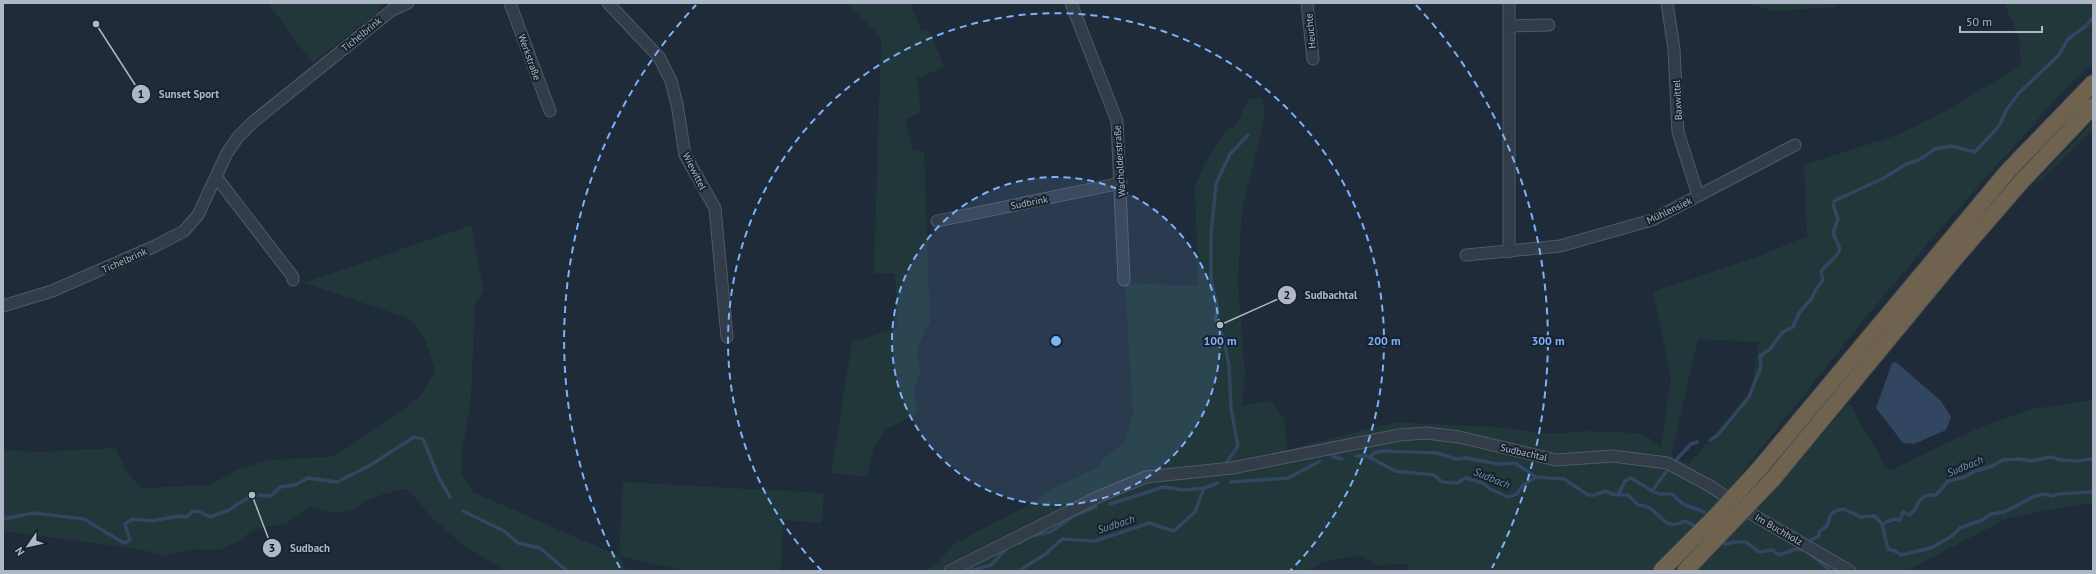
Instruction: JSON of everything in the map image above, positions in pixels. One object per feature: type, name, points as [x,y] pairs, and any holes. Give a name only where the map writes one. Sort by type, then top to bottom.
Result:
[{"type":"highway","points":[[1661,571],[1716,516],[1760,468],[2008,171],[2093,83]]},
{"type":"highway","points":[[1685,571],[1773,479],[1967,244],[2021,182],[2093,106]]},
{"type":"street","name":"Tichelbrink","points":[[3,306],[52,291],[184,232],[198,215],[217,178],[227,153],[238,137],[253,122],[391,6],[408,3]]},
{"type":"street","name":"Werkstraße","points":[[510,3],[550,111]]},
{"type":"street","name":"Wiewittel","points":[[608,3],[659,57],[671,81],[677,104],[685,155],[715,208],[727,337]]},
{"type":"street","name":"Wacholderstraße","points":[[1071,3],[1117,121],[1121,183],[1124,280]]},
{"type":"street","name":"Heuchte","points":[[1306,3],[1313,59]]},
{"type":"street","points":[[1508,3],[1509,252]]},
{"type":"street","name":"Baxwittel","points":[[1668,3],[1674,49],[1678,132],[1698,195]]},
{"type":"street","points":[[1509,26],[1549,25]]},
{"type":"street","name":"Mühlensiek","points":[[1466,255],[1560,246],[1652,220],[1795,145]]},
{"type":"street","points":[[217,178],[293,277],[293,280]]},
{"type":"street","name":"Sudbrink","points":[[937,220],[1121,183]]},
{"type":"street","name":"Sudbachtal","points":[[950,571],[1100,496],[1146,477],[1232,468],[1399,435],[1426,433],[1459,437],[1556,460],[1613,456],[1667,463],[1710,486]]},
{"type":"street","name":"Im Buchholz","points":[[1710,486],[1750,513],[1850,571]]},
{"type":"green space","points":[[268,3],[382,3],[378,12],[312,63]]},
{"type":"green space","points":[[847,3],[911,4],[921,31],[929,29],[944,67],[917,79],[921,112],[905,120],[913,150],[924,151],[930,322],[925,329],[917,350],[920,372],[914,390],[917,413],[886,430],[874,448],[867,477],[831,473],[852,342],[898,328],[895,273],[874,273],[881,38]]},
{"type":"green space","points":[[1747,3],[1835,3],[1836,7],[1772,11]]},
{"type":"green space","points":[[2004,3],[2093,3],[2093,63],[2064,90],[1935,235],[1858,327],[1721,499],[1757,511],[1849,403],[1885,465],[1891,470],[1978,428],[2032,409],[2093,400],[2093,504],[2082,504],[2008,518],[1910,569],[1910,571],[1409,571],[1407,564],[1376,565],[1360,555],[1323,562],[1307,571],[925,571],[936,564],[954,544],[1034,502],[1047,491],[1097,468],[1104,458],[1119,448],[1126,440],[1133,412],[1125,283],[1198,286],[1195,187],[1203,167],[1226,130],[1235,126],[1249,99],[1262,97],[1265,117],[1242,210],[1238,282],[1245,375],[1242,406],[1271,400],[1284,418],[1287,450],[1382,425],[1391,425],[1391,422],[1496,427],[1551,434],[1587,431],[1637,433],[1653,440],[1661,449],[1671,377],[1653,292],[1754,258],[1807,236],[1804,165],[1897,135],[1942,113],[2021,65],[2019,37]],"holes":[[[1698,339],[1759,342],[1751,391],[1689,464],[1671,456]]]},
{"type":"green space","points":[[2093,122],[2093,130],[2057,166],[2027,191]]},
{"type":"green space","points":[[471,225],[484,291],[475,304],[471,400],[462,452],[462,475],[473,492],[619,556],[627,571],[503,570],[458,541],[429,515],[413,494],[405,489],[384,494],[365,501],[351,511],[333,513],[311,507],[287,523],[257,529],[248,533],[241,540],[219,550],[194,549],[163,556],[139,549],[3,531],[3,450],[39,452],[115,448],[126,470],[141,488],[210,485],[238,469],[270,460],[330,457],[346,449],[420,396],[435,371],[423,337],[410,319],[304,283]]},
{"type":"green space","points":[[623,482],[824,493],[822,523],[783,520],[781,571],[685,571],[619,556]]},
{"type":"water","points":[[1896,362],[1941,401],[1951,417],[1946,430],[1914,444],[1903,443],[1876,408],[1892,363]]},
{"type":"waterway","points":[[1834,201],[1884,178],[1906,164],[1919,160],[1935,149],[1952,146],[1975,152],[1999,126],[2007,109],[2019,93],[2059,55],[2068,39],[2087,25],[2093,17]]},
{"type":"waterway","points":[[1227,462],[1238,446],[1231,409],[1229,365],[1224,340],[1215,318],[1218,309],[1211,280],[1211,236],[1216,184],[1230,154],[1248,135]]},
{"type":"waterway","points":[[1710,440],[1717,436],[1749,397],[1761,367],[1760,356],[1769,350],[1783,332],[1793,327],[1799,313],[1812,298],[1816,289],[1823,280],[1821,272],[1838,253],[1840,249],[1833,233],[1838,219],[1833,204]]},
{"type":"waterway","name":"Sudbach","points":[[3,519],[33,513],[84,519],[124,543],[130,540],[125,524],[133,519],[152,521],[179,516],[187,517],[193,511],[200,512],[210,517],[229,510],[252,495],[271,496],[280,487],[295,485],[308,478],[337,482],[369,466],[414,437],[423,439],[439,478],[450,497]]},
{"type":"waterway","points":[[1676,460],[1691,444],[1697,442]]},
{"type":"waterway","name":"Sudbach","points":[[1370,457],[1374,453],[1381,451],[1437,453],[1456,459],[1466,458],[1498,464],[1515,463],[1536,477],[1564,479],[1588,495],[1594,495],[1606,491],[1612,494],[1628,495],[1638,505],[1646,506],[1652,509],[1665,522],[1677,524],[1685,521],[1699,528]]},
{"type":"waterway","name":"Sudbach","points":[[1332,456],[1342,459]]},
{"type":"waterway","name":"Sudbach","points":[[1356,456],[1367,456],[1395,471],[1434,475],[1442,482],[1457,483],[1466,478],[1483,483],[1490,489],[1508,497],[1517,494],[1522,486],[1536,477]]},
{"type":"waterway","name":"Sudbach","points":[[1811,540],[1819,536],[1819,532],[1827,526],[1831,514],[1836,511],[1843,509],[1861,517],[1875,516],[1882,524],[1894,519],[1900,520],[1903,512],[1910,515],[1922,498],[1925,496],[1936,495],[1948,481],[1965,477],[1973,472],[1992,466],[2003,460],[2018,459],[2032,461],[2050,457],[2061,460],[2075,461],[2093,459]]},
{"type":"waterway","name":"Sudbach","points":[[1231,482],[1288,478],[1320,461]]},
{"type":"waterway","points":[[1652,491],[1666,472]]},
{"type":"waterway","name":"Sudbach","points":[[1618,495],[1625,481],[1631,478],[1652,491],[1659,494],[1672,494],[1683,504],[1704,512]]},
{"type":"waterway","name":"Sudbach","points":[[1110,504],[1164,487],[1184,490],[1204,488],[1218,483]]},
{"type":"waterway","name":"Sudbach","points":[[1019,571],[1047,553],[1062,539],[1095,541],[1149,523],[1174,531],[1195,512],[1204,488]]},
{"type":"waterway","points":[[1882,524],[1888,549],[1901,555],[1931,548],[1952,536],[1960,528],[1982,520],[1991,514],[2004,512],[2033,497],[2043,494],[2053,496],[2057,494],[2093,492]]},
{"type":"waterway","name":"Sudbach","points":[[1019,543],[1031,536],[1050,532],[1074,516],[1096,507]]},
{"type":"waterway","name":"Sudbach","points":[[463,511],[504,531],[518,543],[540,548],[567,571]]},
{"type":"waterway","name":"Sudbach","points":[[1719,541],[1725,544],[1746,542],[1759,552],[1772,550],[1779,555],[1796,549],[1805,550]]},
{"type":"waterway","name":"Sudbach","points":[[970,571],[991,565],[1006,549]]},
{"type":"waterway","points":[[1810,554],[1831,571]]},
{"type":"place","name":"Sunset Sport","points":[[96,24]]},
{"type":"place","name":"Sudbachtal","points":[[1220,325]]},
{"type":"place","name":"Sudbach","points":[[252,495]]}]
